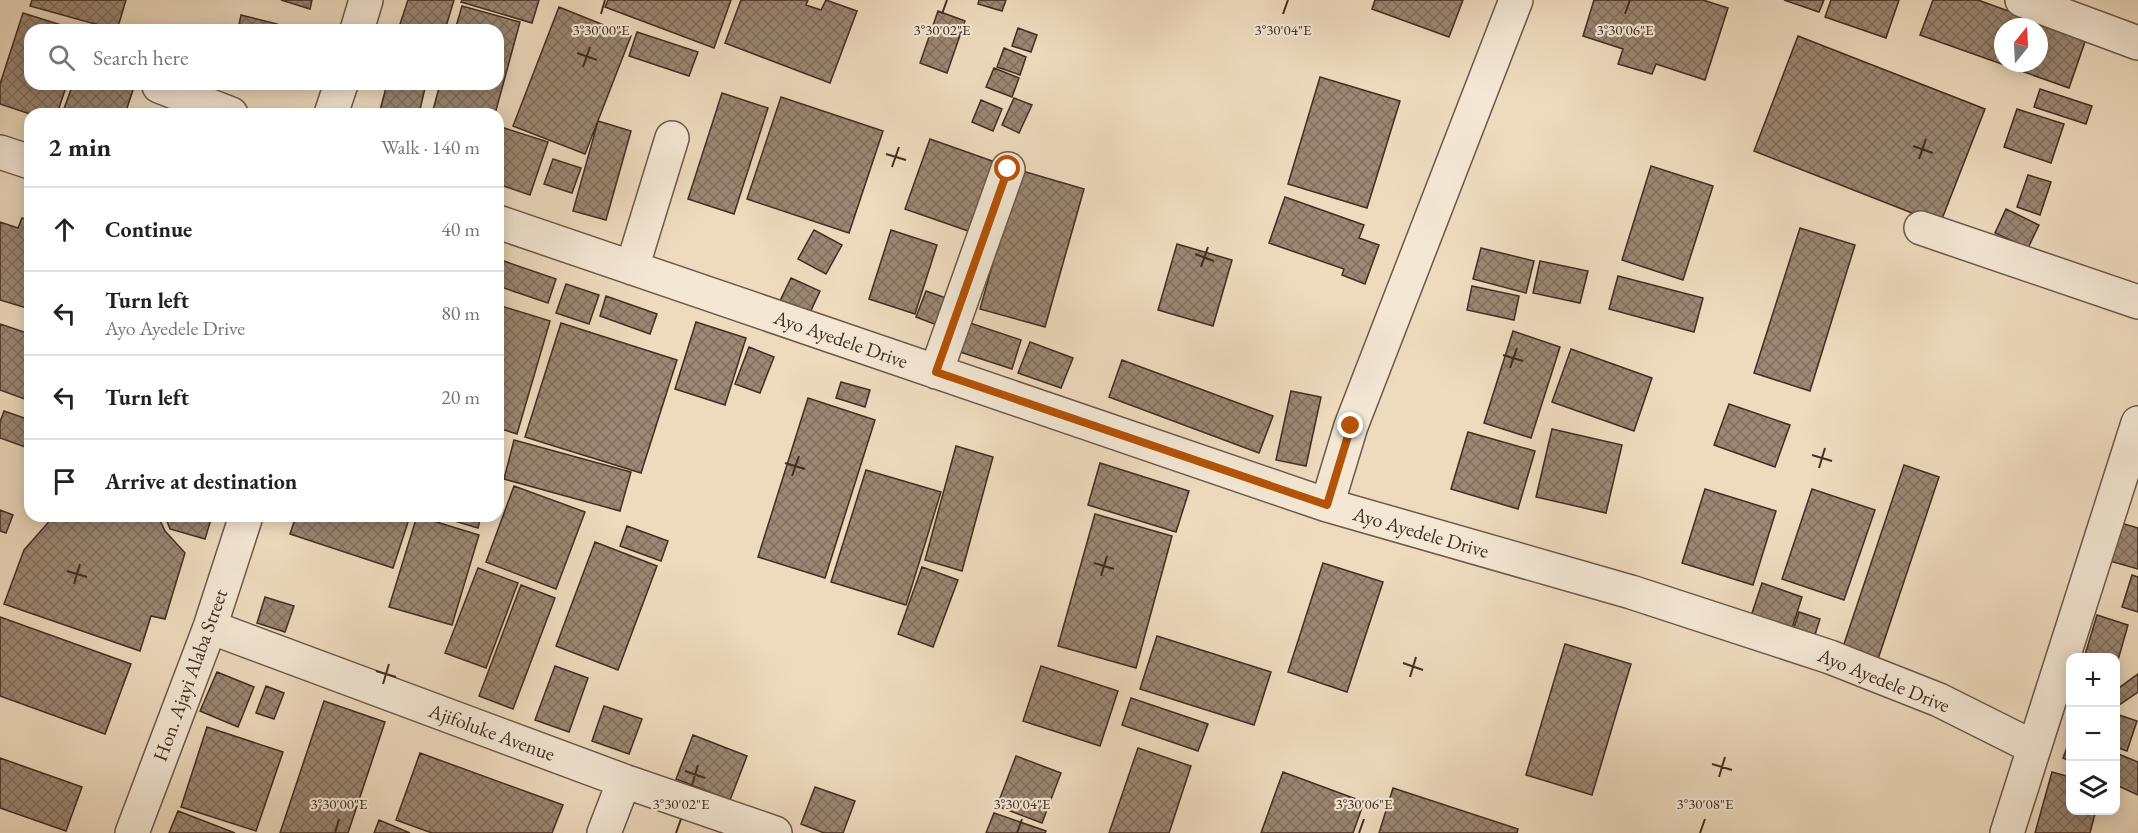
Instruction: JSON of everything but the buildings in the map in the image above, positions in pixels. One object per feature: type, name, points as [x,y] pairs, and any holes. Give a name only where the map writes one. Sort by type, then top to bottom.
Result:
[{"type":"street","points":[[359,24],[366,0]]},
{"type":"street","points":[[1327,505],[1351,426],[1516,0]]},
{"type":"street","points":[[2022,0],[2138,43]]},
{"type":"street","points":[[169,90],[216,108]]},
{"type":"street","points":[[334,108],[339,90]]},
{"type":"street","points":[[632,268],[672,138]]},
{"type":"street","points":[[0,152],[24,160]]},
{"type":"street","points":[[936,372],[1008,169]]},
{"type":"street","name":"Ayo Ayedele Drive","points":[[504,224],[1327,505],[1631,592],[1830,657],[1940,700],[2033,747]]},
{"type":"street","points":[[1922,228],[2138,302]]},
{"type":"street","points":[[2007,833],[2138,423]]},
{"type":"street","name":"Hon. Ajayi Alaba Street","points":[[132,833],[210,627],[244,522]]},
{"type":"street","name":"Ajifoluke Avenue","points":[[210,627],[624,781],[775,833]]},
{"type":"street","points":[[604,833],[624,781]]},
{"type":"route","points":[[1008,169],[936,372],[1327,505],[1351,426]]}]
